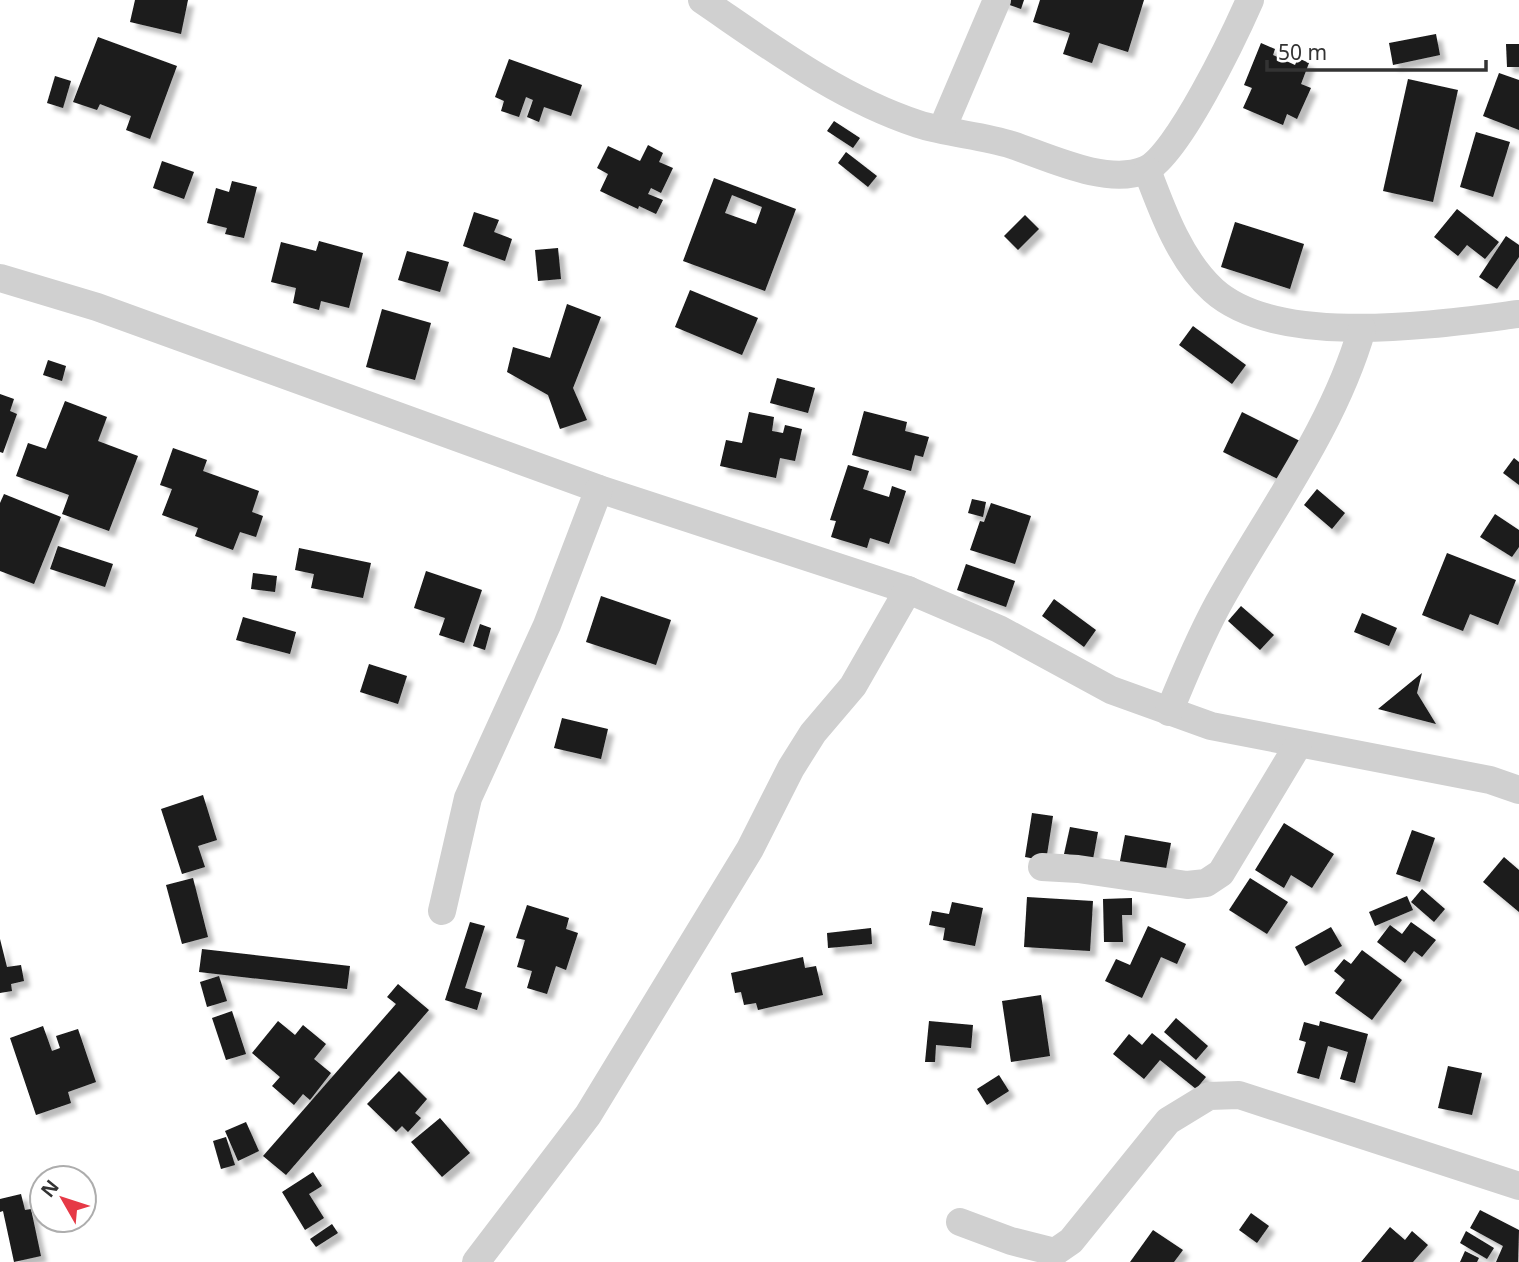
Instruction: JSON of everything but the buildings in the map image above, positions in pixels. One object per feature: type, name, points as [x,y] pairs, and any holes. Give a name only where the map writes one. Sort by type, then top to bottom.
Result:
[{"type":"street","points":[[702,0],[782,55],[866,104],[920,125],[1010,144],[1100,173],[1129,175],[1147,170],[1168,149],[1195,108],[1250,0]]},
{"type":"street","points":[[942,129],[997,0]]},
{"type":"street","points":[[1147,170],[1169,230],[1213,290],[1240,309],[1308,326],[1363,329],[1519,314]]},
{"type":"street","points":[[0,278],[97,307],[599,489],[908,590],[999,629],[1111,690],[1210,726],[1297,745],[1490,780],[1519,790]]},
{"type":"street","points":[[1169,712],[1195,649],[1219,603],[1337,398],[1363,329]]},
{"type":"street","points":[[442,911],[468,798],[547,625],[599,489]]},
{"type":"street","points":[[476,1262],[588,1115],[750,849],[790,768],[813,733],[853,686],[908,590]]},
{"type":"street","points":[[1042,867],[1079,869],[1186,885],[1206,883],[1221,873],[1297,745]]},
{"type":"street","points":[[960,1222],[1012,1241],[1055,1252],[1071,1241],[1168,1121],[1209,1096],[1239,1095],[1519,1186]]}]
